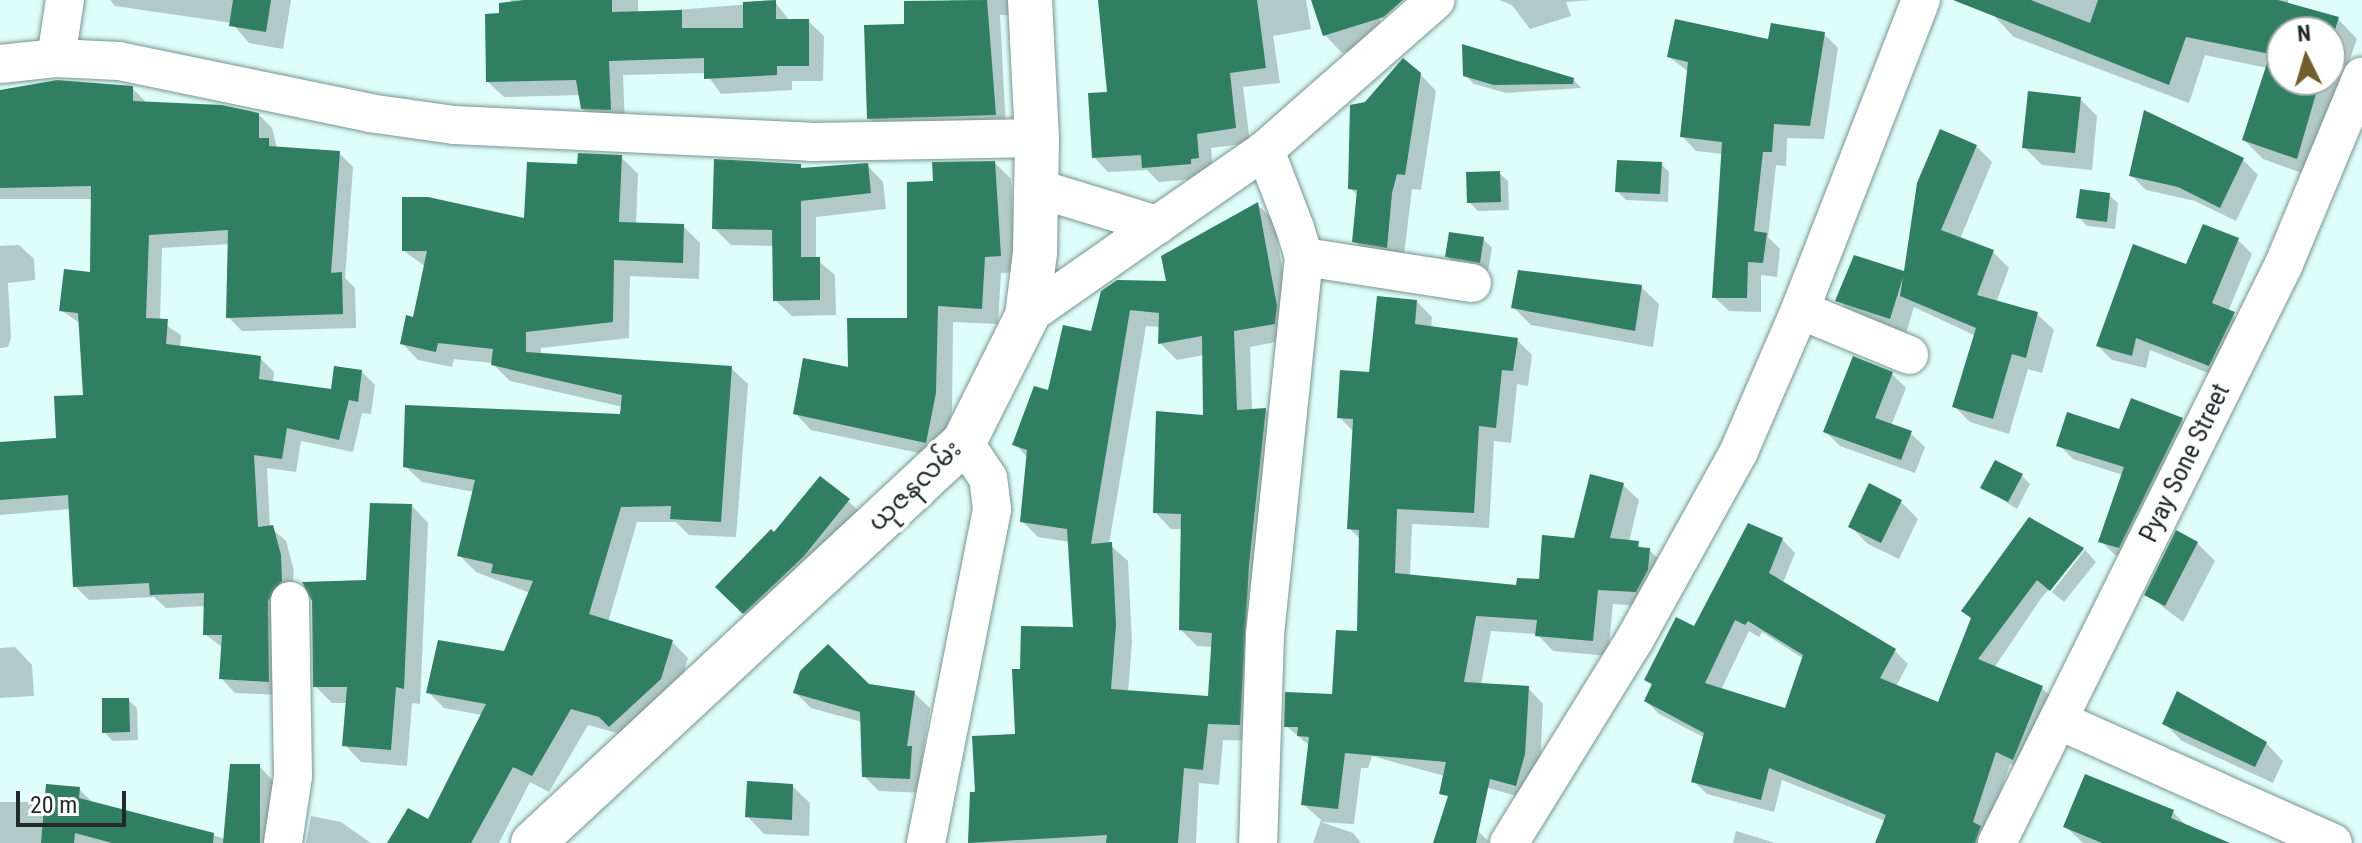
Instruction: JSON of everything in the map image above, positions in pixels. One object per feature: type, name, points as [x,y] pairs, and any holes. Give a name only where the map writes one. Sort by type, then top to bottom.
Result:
[{"type":"street","points":[[56,58],[65,0]]},
{"type":"street","name":"ယုဇနလမ်း","points":[[533,843],[964,442],[1027,316],[1037,138],[1030,0]]},
{"type":"street","points":[[1027,316],[1265,150],[1436,0]]},
{"type":"street","points":[[1509,843],[1635,639],[1732,464],[1800,310],[1921,0]]},
{"type":"street","points":[[0,64],[56,58],[119,61],[369,113],[454,125],[811,142],[1037,138]]},
{"type":"street","name":"Pyay Sone Street","points":[[1997,843],[2284,264],[2362,77]]},
{"type":"street","points":[[1258,843],[1265,636],[1304,257],[1265,150]]},
{"type":"street","points":[[1036,188],[1157,225]]},
{"type":"street","points":[[1304,257],[1472,283]]},
{"type":"street","points":[[1800,310],[1909,355]]},
{"type":"street","points":[[926,843],[992,509],[988,478],[964,442]]},
{"type":"street","points":[[283,843],[293,776],[290,601]]},
{"type":"street","points":[[2058,720],[2333,843]]},
{"type":"building","points":[[233,0],[271,0],[266,32],[229,26]]},
{"type":"building","points":[[612,0],[612,12],[682,10],[682,28],[743,28],[743,2],[776,0],[776,19],[809,19],[809,66],[777,66],[777,75],[704,79],[704,58],[609,61],[611,110],[581,109],[576,80],[486,82],[485,14],[499,13],[499,3]]},
{"type":"building","points":[[987,0],[996,115],[867,119],[864,25],[904,24],[904,1]]},
{"type":"building","points":[[1098,0],[1257,0],[1266,68],[1230,73],[1236,128],[1197,134],[1199,158],[1191,159],[1191,164],[1142,168],[1141,155],[1092,158],[1088,93],[1107,92]]},
{"type":"building","points":[[1311,0],[1403,0],[1384,17],[1323,36]]},
{"type":"building","points":[[1953,0],[2031,0],[2090,23],[2098,0],[2278,0],[2335,16],[2266,16],[2266,53],[2186,37],[2169,85]]},
{"type":"building","points":[[1675,19],[1768,39],[1771,23],[1825,32],[1810,126],[1774,124],[1772,152],[1763,152],[1754,231],[1767,233],[1763,263],[1748,262],[1747,298],[1712,298],[1722,142],[1680,137],[1688,62],[1667,57]]},
{"type":"building","points":[[1462,44],[1574,78],[1573,84],[1494,85],[1463,76]]},
{"type":"building","points":[[1403,58],[1421,73],[1405,175],[1397,174],[1392,193],[1387,248],[1352,242],[1357,190],[1348,189],[1350,105],[1365,102]]},
{"type":"building","points":[[2266,66],[2266,96],[2315,96],[2297,159],[2242,140]]},
{"type":"building","points":[[57,80],[133,86],[133,101],[222,105],[259,113],[259,138],[269,138],[269,146],[340,151],[331,273],[342,272],[343,314],[226,318],[228,230],[149,235],[146,318],[168,319],[166,344],[261,356],[259,379],[331,389],[334,366],[362,370],[358,402],[349,400],[339,440],[287,428],[282,459],[254,455],[258,527],[273,525],[281,555],[282,581],[268,601],[269,682],[219,679],[222,635],[203,635],[204,593],[150,595],[149,583],[73,587],[68,495],[0,500],[0,442],[56,438],[54,396],[83,395],[78,313],[59,311],[64,269],[90,272],[91,186],[0,188],[0,90]]},
{"type":"building","points":[[2028,91],[2081,97],[2075,153],[2022,148]]},
{"type":"building","points":[[2144,110],[2244,158],[2220,208],[2178,187],[2129,176]]},
{"type":"building","points":[[1940,129],[1977,145],[1941,230],[1994,250],[1977,295],[2038,312],[2026,358],[2012,354],[1993,419],[1952,407],[1976,328],[1900,296],[1903,277],[1890,319],[1835,301],[1854,255],[1904,271],[1917,183]]},
{"type":"building","points":[[578,153],[622,155],[619,222],[684,224],[683,263],[614,260],[613,322],[526,332],[526,352],[732,366],[721,522],[670,519],[671,506],[621,507],[589,614],[673,640],[661,679],[609,727],[599,717],[571,709],[532,776],[513,767],[471,843],[387,843],[408,808],[428,819],[486,704],[426,693],[438,640],[504,651],[533,581],[491,573],[493,564],[457,556],[475,480],[403,467],[405,405],[620,414],[622,395],[491,365],[493,349],[438,343],[436,352],[400,344],[406,315],[413,317],[427,251],[402,251],[402,197],[428,197],[524,218],[527,162],[577,164]]},
{"type":"building","points":[[714,159],[801,164],[801,168],[868,163],[871,193],[801,201],[801,257],[820,257],[820,300],[773,301],[772,230],[712,229]]},
{"type":"building","points":[[1617,160],[1662,162],[1660,194],[1615,192]]},
{"type":"building","points":[[995,161],[1001,256],[985,257],[982,309],[938,306],[936,393],[926,443],[793,414],[803,358],[848,367],[847,318],[907,318],[907,182],[933,181],[932,162]]},
{"type":"building","points":[[1500,171],[1501,202],[1467,203],[1466,172]]},
{"type":"building","points":[[2080,189],[2110,193],[2107,222],[2076,218]]},
{"type":"building","points":[[1258,202],[1277,306],[1275,324],[1234,331],[1237,410],[1266,408],[1249,565],[1240,725],[1208,724],[1203,770],[1184,768],[1178,843],[1106,843],[1107,835],[968,843],[970,792],[975,792],[972,736],[1015,734],[1012,669],[1020,669],[1021,626],[1073,627],[1067,529],[1020,522],[1027,450],[1012,445],[1034,386],[1048,390],[1063,325],[1091,331],[1101,291],[1117,280],[1166,281],[1161,256]],"holes":[[[1130,310],[1159,313],[1158,344],[1202,336],[1203,415],[1156,411],[1153,513],[1181,514],[1179,630],[1212,633],[1208,696],[1111,689],[1116,625],[1112,542],[1091,544]]]},
{"type":"building","points":[[2203,224],[2239,238],[2212,303],[2235,312],[2209,366],[2136,338],[2132,356],[2096,346],[2133,244],[2186,264]]},
{"type":"building","points":[[1449,232],[1484,237],[1480,263],[1445,257]]},
{"type":"building","points":[[1518,270],[1642,285],[1635,331],[1511,308]]},
{"type":"building","points":[[1377,296],[1417,300],[1415,324],[1518,338],[1513,371],[1502,370],[1496,428],[1479,426],[1474,513],[1397,509],[1395,573],[1516,585],[1517,578],[1539,579],[1542,535],[1574,538],[1590,474],[1624,483],[1610,538],[1639,541],[1638,547],[1650,548],[1648,570],[1636,592],[1598,590],[1593,641],[1535,636],[1537,620],[1476,616],[1464,682],[1529,686],[1525,754],[1516,786],[1490,779],[1476,843],[1433,843],[1448,796],[1439,794],[1446,762],[1345,753],[1338,809],[1301,805],[1309,737],[1297,736],[1298,727],[1284,727],[1285,692],[1332,694],[1336,630],[1357,631],[1359,530],[1347,529],[1353,419],[1337,418],[1340,370],[1369,372]]},
{"type":"building","points":[[1853,356],[1893,372],[1875,418],[1912,431],[1901,460],[1823,432]]},
{"type":"building","points":[[2131,398],[2183,418],[2119,548],[2098,542],[2124,467],[2056,446],[2067,412],[2119,429]]},
{"type":"building","points":[[1995,460],[2023,474],[2008,502],[1980,488]]},
{"type":"building","points":[[820,476],[850,499],[804,556],[743,614],[715,587],[771,529],[774,532]]},
{"type":"building","points":[[1869,483],[1902,500],[1881,543],[1848,527]]},
{"type":"building","points":[[370,503],[412,504],[404,689],[396,687],[391,750],[342,746],[347,687],[313,687],[312,601],[302,582],[366,580]]},
{"type":"building","points":[[2029,517],[2084,548],[2050,591],[2037,580],[1978,659],[2043,686],[2013,760],[1996,752],[1973,822],[1981,826],[1975,843],[1875,843],[1886,815],[1769,768],[1761,800],[1691,782],[1704,733],[1644,701],[1652,684],[1644,680],[1676,617],[1694,626],[1748,523],[1783,538],[1769,573],[1896,649],[1880,678],[1938,702],[1971,618],[1961,611]],"holes":[[[1735,620],[1745,625],[1748,621],[1803,655],[1785,708],[1705,683]]]},
{"type":"building","points":[[2176,530],[2198,542],[2165,606],[2144,595]]},
{"type":"building","points":[[828,644],[869,684],[915,691],[907,746],[912,746],[910,779],[862,777],[860,712],[793,693],[800,671]]},
{"type":"building","points":[[2177,691],[2267,742],[2255,767],[2162,724]]},
{"type":"building","points":[[102,698],[129,698],[130,732],[102,733]]},
{"type":"building","points":[[230,764],[260,764],[260,843],[223,843]]},
{"type":"building","points":[[2085,774],[2174,810],[2171,818],[2230,843],[2102,843],[2063,827]]},
{"type":"building","points":[[747,781],[793,784],[792,820],[745,817]]},
{"type":"building","points":[[46,784],[80,787],[79,798],[214,833],[213,843],[112,843],[75,833],[74,843],[41,843]]}]
